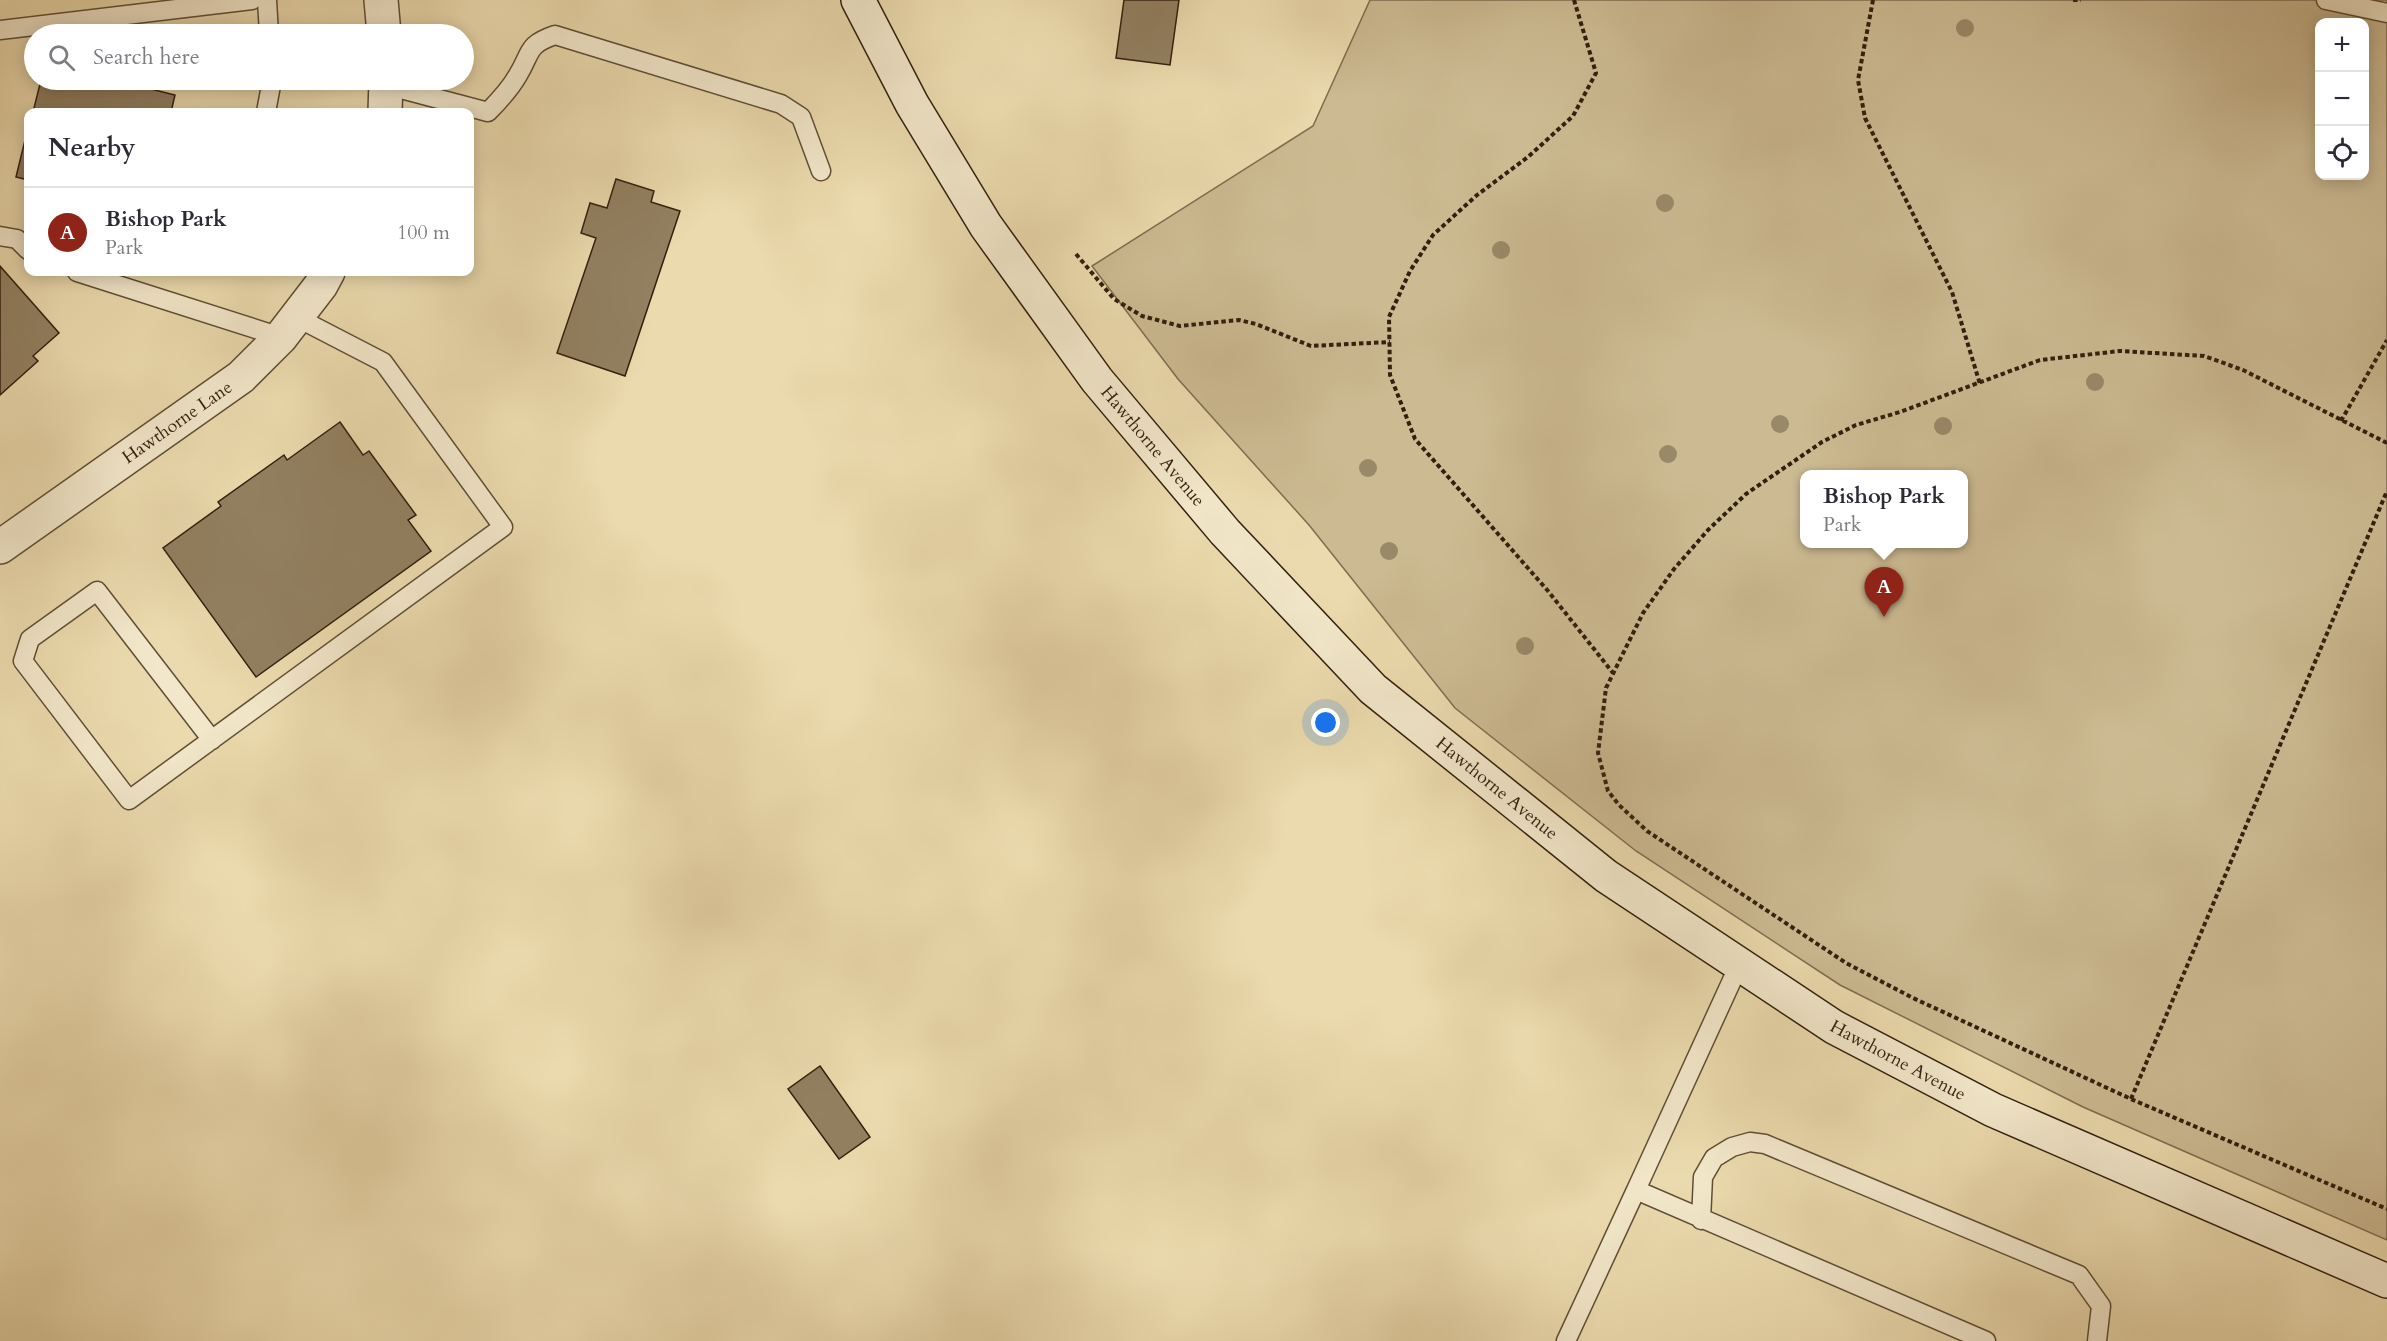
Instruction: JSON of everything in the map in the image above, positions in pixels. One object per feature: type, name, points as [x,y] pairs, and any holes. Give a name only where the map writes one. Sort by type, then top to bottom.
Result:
[{"type":"main road","points":[[381,0],[383,24]]},
{"type":"main road","name":"Hawthorne Avenue","points":[[858,0],[912,104],[986,226],[1097,380],[1225,532],[1373,689],[1606,876],[1834,1027],[1993,1110],[2387,1281]]},
{"type":"main road","name":"Hawthorne Lane","points":[[0,547],[241,377],[288,327],[326,276]]},
{"type":"lane","points":[[50,24],[252,0]]},
{"type":"lane","points":[[267,0],[268,24]]},
{"type":"lane","points":[[2326,0],[2387,13]]},
{"type":"lane","points":[[0,30],[24,27]]},
{"type":"lane","points":[[474,109],[488,112],[505,95],[519,74],[529,50],[541,40],[555,35],[781,104],[801,117],[821,171]]},
{"type":"lane","points":[[267,108],[270,90]]},
{"type":"lane","points":[[386,92],[468,108]]},
{"type":"lane","points":[[0,236],[17,239],[24,246]]},
{"type":"lane","points":[[91,276],[288,327],[383,362],[503,527],[212,740],[129,800],[23,661],[30,639],[97,591],[212,740]]},
{"type":"lane","points":[[1566,1341],[1739,964]]},
{"type":"lane","points":[[1701,1220],[1703,1177],[1714,1158],[1732,1147],[1750,1142],[1765,1144],[2079,1275],[2101,1306],[2097,1341]]},
{"type":"lane","points":[[1636,1190],[1986,1341]]},
{"type":"path","points":[[1574,0],[1596,73],[1573,116],[1528,157],[1477,195],[1433,235],[1410,271],[1389,317],[1390,375],[1415,439],[1548,591],[1613,673]]},
{"type":"path","points":[[1873,0],[1858,80],[1865,118],[1952,292],[1980,384]]},
{"type":"path","points":[[2073,0],[2080,0]]},
{"type":"path","points":[[1076,255],[1113,299],[1142,316],[1180,326],[1239,320],[1256,324],[1311,346],[1390,342]]},
{"type":"path","points":[[2342,421],[2387,340]]},
{"type":"path","points":[[2387,443],[2243,370],[2204,356],[2120,351],[2040,360],[2005,372],[1980,384],[1856,425],[1822,442],[1746,494],[1708,530],[1674,569],[1643,613],[1606,688],[1598,753],[1608,791],[1618,806],[1647,831],[1846,963],[1913,998],[2131,1099],[2387,1209]]},
{"type":"path","points":[[2131,1099],[2387,491]]},
{"type":"shaded area","points":[[1370,0],[2387,0],[2387,1240],[2083,1107],[1840,985],[1636,851],[1455,708],[1309,525],[1178,379],[1092,266],[1313,126]]},
{"type":"building","points":[[1124,0],[1179,0],[1170,65],[1116,58]]},
{"type":"building","points":[[38,90],[155,90],[175,95],[172,108],[34,108]]},
{"type":"building","points":[[24,144],[24,179],[16,177]]},
{"type":"building","points":[[616,179],[654,191],[651,202],[680,211],[625,376],[557,353],[596,238],[581,233],[590,203],[607,208]]},
{"type":"building","points":[[0,266],[59,333],[33,356],[38,361],[0,395]]},
{"type":"building","points":[[340,422],[363,455],[369,451],[416,515],[408,520],[431,551],[256,677],[163,548],[221,506],[218,502],[284,455],[287,460]]},
{"type":"building","points":[[820,1066],[870,1137],[839,1159],[788,1089]]},
{"type":"place","name":"Bishop Park","points":[[1884,617]]}]
